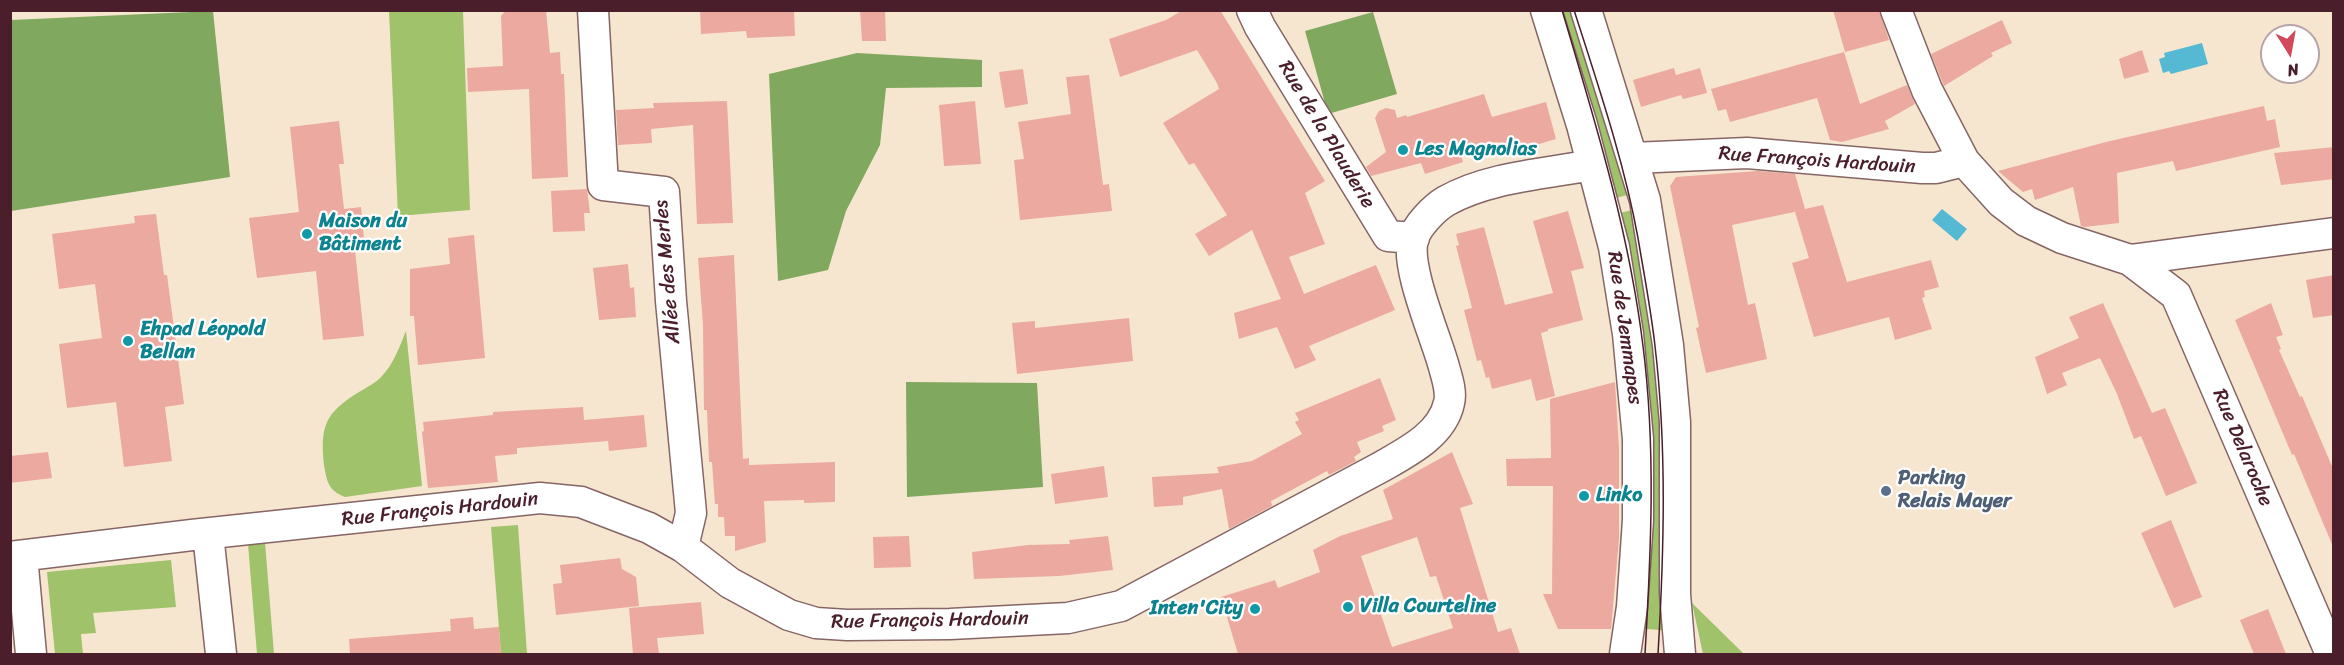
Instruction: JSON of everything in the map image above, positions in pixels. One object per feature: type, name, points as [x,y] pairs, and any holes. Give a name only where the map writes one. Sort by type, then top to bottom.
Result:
[{"type":"street","name":"Allée des Merles","points":[[593,10],[603,185],[664,192],[671,301],[691,513],[683,547]]},
{"type":"street","name":"Rue de la Plauderie","points":[[1252,10],[1260,27],[1401,237]]},
{"type":"street","name":"Rue de Jemmapes","points":[[1546,10],[1582,125],[1614,248],[1628,334],[1638,439],[1638,520],[1632,607],[1625,654]]},
{"type":"street","name":"Rue de Jemmapes","points":[[1587,10],[1645,200],[1668,345],[1675,422],[1675,594],[1680,654]]},
{"type":"street","points":[[1896,10],[1927,90],[1964,161],[2001,202],[2026,221],[2062,238],[2130,260],[2334,233]]},
{"type":"street","name":"Rue François Hardouin","points":[[1633,158],[1747,153],[1922,168],[1936,168],[1964,161]]},
{"type":"street","points":[[1401,237],[1425,221],[1444,202],[1489,184],[1592,165]]},
{"type":"street","name":"Rue François Hardouin","points":[[16,556],[540,498],[580,502],[649,528],[683,547],[730,583],[755,598],[789,615],[816,623],[950,624],[1068,618],[1121,606],[1381,467],[1415,447],[1432,433],[1446,411],[1449,392],[1443,363],[1412,257],[1401,237]]},
{"type":"street","name":"Rue Delaroche","points":[[2130,260],[2176,295],[2331,654]]},
{"type":"street","points":[[208,534],[221,654]]},
{"type":"street","points":[[16,556],[31,654]]},
{"type":"green space","points":[[213,11],[230,177],[11,211],[11,20]]},
{"type":"green space","points":[[389,11],[463,11],[470,210],[398,216]]},
{"type":"green space","points":[[1553,11],[1580,11],[1638,192],[1609,200]]},
{"type":"green space","points":[[1373,12],[1397,94],[1328,114],[1305,31]]},
{"type":"green space","points":[[857,53],[982,60],[982,87],[886,88],[880,145],[846,211],[828,270],[778,281],[769,74]]},
{"type":"green space","points":[[1640,208],[1659,326],[1672,631],[1635,628],[1612,215]]},
{"type":"green space","points":[[406,331],[422,486],[345,497],[329,485],[326,476],[323,452],[324,430],[332,414],[339,407],[382,376],[393,361]]},
{"type":"green space","points":[[906,382],[1037,383],[1043,487],[907,497]]},
{"type":"green space","points":[[518,525],[527,654],[501,654],[491,527]]},
{"type":"green space","points":[[265,542],[274,654],[257,654],[248,544]]},
{"type":"green space","points":[[171,560],[176,607],[93,613],[96,633],[81,634],[83,654],[55,654],[47,572]]},
{"type":"green space","points":[[1692,603],[1744,654],[1703,654]]},
{"type":"water","points":[[2202,43],[2208,64],[2171,74],[2169,71],[2163,73],[2159,59],[2165,57],[2164,53]]},
{"type":"water","points":[[1942,209],[1967,229],[1957,241],[1932,220]]},
{"type":"building","points":[[506,10],[546,10],[550,53],[560,52],[561,74],[564,74],[568,177],[532,179],[529,89],[468,92],[467,68],[503,66],[501,16]]},
{"type":"building","points":[[700,10],[794,10],[795,36],[747,38],[746,31],[701,34]]},
{"type":"building","points":[[860,10],[885,10],[886,41],[862,41]]},
{"type":"building","points":[[1183,10],[1220,10],[1325,181],[1305,193],[1325,244],[1289,257],[1304,294],[1376,265],[1395,310],[1309,346],[1316,360],[1295,369],[1277,327],[1239,339],[1234,313],[1281,299],[1252,230],[1209,256],[1195,234],[1227,215],[1194,163],[1189,165],[1163,123],[1219,89],[1217,83],[1197,50],[1120,77],[1109,39],[1166,20]]},
{"type":"building","points":[[1833,10],[1879,10],[1889,40],[1845,52]]},
{"type":"building","points":[[2002,20],[2012,43],[1991,53],[1993,56],[1944,86],[1931,54]]},
{"type":"building","points":[[2142,50],[2149,72],[2124,79],[2119,59]]},
{"type":"building","points":[[1844,52],[1860,104],[1907,85],[1915,104],[1885,121],[1889,129],[1842,142],[1830,140],[1817,98],[1730,122],[1726,109],[1718,111],[1711,89]]},
{"type":"building","points":[[1674,68],[1676,75],[1700,68],[1707,93],[1683,99],[1681,95],[1641,107],[1633,80]]},
{"type":"building","points":[[1023,69],[1028,104],[1005,108],[999,72]]},
{"type":"building","points":[[1089,75],[1103,185],[1109,184],[1112,211],[1020,220],[1014,160],[1024,159],[1018,122],[1071,114],[1066,77]]},
{"type":"building","points":[[1484,94],[1492,117],[1546,102],[1556,139],[1502,155],[1498,142],[1460,152],[1463,162],[1425,174],[1421,163],[1371,176],[1366,167],[1386,152],[1375,118],[1379,111],[1386,108],[1395,110],[1397,118],[1406,115],[1407,117]]},
{"type":"building","points":[[727,101],[733,223],[697,224],[693,125],[651,129],[652,143],[618,145],[616,110],[654,108],[653,103]]},
{"type":"building","points":[[975,101],[981,164],[944,166],[939,105]]},
{"type":"building","points":[[2264,106],[2267,121],[2275,119],[2280,147],[2176,171],[2173,161],[2117,173],[2119,223],[2081,226],[2073,187],[2035,200],[2032,189],[2023,192],[1998,171],[2106,142]]},
{"type":"building","name":"Maison du Bâtiment","points":[[339,121],[344,164],[339,164],[344,209],[361,207],[365,249],[355,250],[364,336],[323,340],[316,271],[257,278],[249,218],[299,212],[290,127]]},
{"type":"building","points":[[2334,147],[2334,179],[2281,185],[2274,153]]},
{"type":"building","points":[[1758,171],[1795,174],[1805,209],[1823,205],[1847,282],[1931,260],[1939,287],[1924,291],[1925,297],[1922,298],[1932,329],[1895,340],[1889,317],[1814,337],[1792,263],[1809,258],[1795,212],[1799,211],[1732,225],[1748,305],[1755,303],[1767,359],[1706,373],[1696,328],[1699,327],[1670,186],[1676,177]]},
{"type":"building","points":[[587,189],[590,213],[584,213],[585,231],[553,232],[551,191]]},
{"type":"building","points":[[1568,211],[1584,268],[1571,271],[1583,320],[1541,333],[1555,396],[1536,401],[1531,379],[1492,389],[1481,360],[1477,361],[1464,310],[1472,308],[1456,246],[1459,245],[1456,234],[1484,227],[1505,305],[1553,293],[1533,221]]},
{"type":"building","name":"Ehpad Léopold Bellan","points":[[156,214],[164,275],[167,275],[184,404],[165,407],[172,461],[124,467],[116,402],[67,408],[59,344],[102,338],[95,284],[59,289],[52,234],[135,223],[134,216]]},
{"type":"building","points":[[474,235],[485,358],[418,365],[414,316],[410,316],[410,269],[450,264],[448,238]]},
{"type":"building","points":[[734,255],[743,459],[749,458],[749,465],[835,462],[835,502],[764,501],[766,542],[735,551],[735,536],[725,536],[724,517],[718,517],[712,462],[709,462],[707,410],[704,410],[703,325],[698,258]]},
{"type":"building","points":[[628,264],[630,288],[634,287],[636,317],[599,320],[593,268]]},
{"type":"building","points":[[2334,275],[2334,315],[2313,318],[2306,280]]},
{"type":"building","points":[[2103,303],[2152,413],[2165,408],[2197,483],[2166,496],[2141,436],[2134,439],[2100,358],[2062,373],[2067,385],[2047,394],[2035,357],[2079,338],[2069,317]]},
{"type":"building","points":[[2271,303],[2283,335],[2276,337],[2281,349],[2279,350],[2300,397],[2302,396],[2334,471],[2334,549],[2235,320]]},
{"type":"building","points":[[1129,318],[1133,361],[1017,374],[1012,323],[1035,321],[1035,328]]},
{"type":"building","points":[[1380,378],[1396,420],[1382,426],[1384,431],[1357,442],[1361,452],[1354,457],[1356,461],[1329,475],[1327,471],[1271,501],[1272,506],[1229,529],[1222,489],[1183,497],[1183,505],[1154,507],[1152,477],[1219,473],[1217,467],[1252,461],[1302,434],[1295,422],[1299,420],[1295,413]]},
{"type":"building","name":"Linko","points":[[1615,382],[1619,449],[1619,539],[1611,629],[1558,629],[1543,594],[1552,594],[1553,486],[1507,486],[1506,459],[1551,458],[1550,399]]},
{"type":"building","points":[[583,407],[584,420],[644,415],[647,447],[609,451],[608,441],[517,448],[517,454],[495,456],[498,482],[428,488],[423,422],[493,415],[493,412]]},
{"type":"building","points":[[48,452],[52,478],[10,483],[10,456]]},
{"type":"building","points":[[1452,452],[1473,504],[1460,508],[1498,632],[1511,628],[1520,654],[1238,654],[1221,597],[1275,580],[1278,588],[1320,572],[1313,550],[1340,536],[1393,519],[1383,490]],"holes":[[[1417,537],[1430,577],[1436,576],[1453,628],[1392,647],[1361,556]]]},
{"type":"building","points":[[1104,466],[1108,497],[1055,504],[1051,474]]},
{"type":"building","points":[[2171,520],[2202,597],[2174,608],[2141,533]]},
{"type":"building","points":[[909,536],[911,567],[874,568],[873,537]]},
{"type":"building","points":[[1108,536],[1113,570],[1059,576],[974,579],[972,552],[1028,545],[1070,544],[1069,540]]},
{"type":"building","points":[[620,558],[622,569],[636,577],[639,606],[556,615],[553,584],[562,583],[560,565]]},
{"type":"building","points":[[701,602],[704,634],[657,638],[659,654],[633,654],[629,608]]},
{"type":"building","points":[[2268,609],[2286,654],[2254,654],[2240,620]]},
{"type":"building","points":[[473,617],[474,629],[499,627],[501,654],[350,654],[349,639],[451,631],[450,619]]},
{"type":"tram line","points":[[1562,10],[1610,176],[1629,261],[1643,346],[1651,461],[1645,654]]},
{"type":"tram line","points":[[1574,10],[1610,123],[1625,180],[1638,238],[1653,332],[1659,384],[1663,461],[1663,539],[1658,654]]},
{"type":"place","name":"Les Magnolias","points":[[1403,150]]},
{"type":"place","name":"Maison du Bâtiment","points":[[307,234]]},
{"type":"place","name":"Ehpad Léopold Bellan","points":[[128,341]]},
{"type":"place","name":"Parking Relais Mayer","points":[[1886,491]]},
{"type":"place","name":"Linko","points":[[1584,496]]},
{"type":"place","name":"Villa Courteline","points":[[1348,607]]},
{"type":"place","name":"Inten'City","points":[[1255,609]]}]
